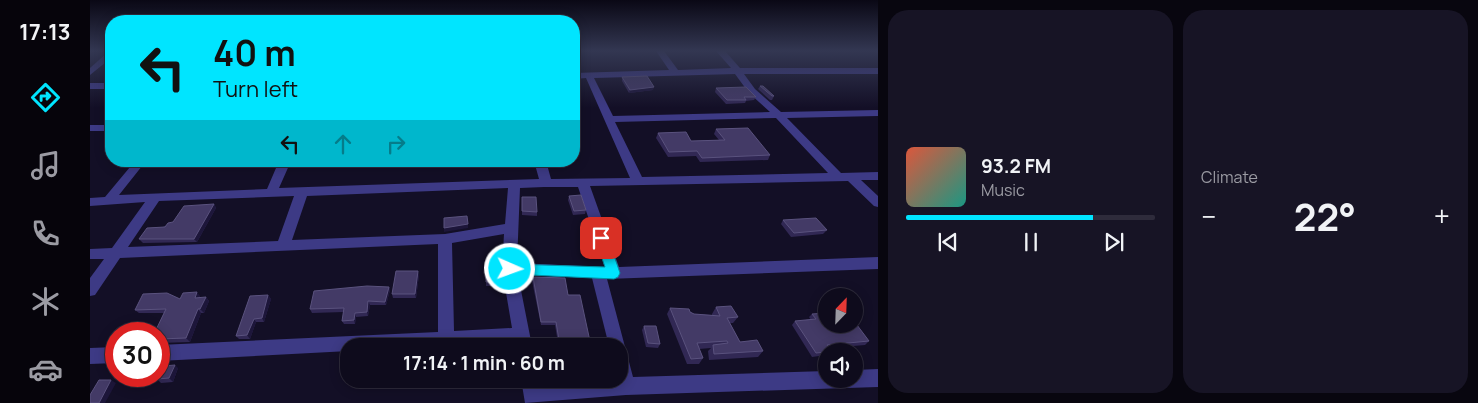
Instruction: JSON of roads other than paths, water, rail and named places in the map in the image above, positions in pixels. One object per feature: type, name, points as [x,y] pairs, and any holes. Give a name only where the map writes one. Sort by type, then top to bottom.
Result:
[{"type":"street","points":[[738,71],[752,91],[845,178],[878,203]]},
{"type":"street","points":[[580,76],[738,71],[878,71]]},
{"type":"street","points":[[589,76],[638,181]]},
{"type":"street","points":[[90,86],[105,86]]},
{"type":"street","points":[[610,118],[878,113]]},
{"type":"street","points":[[90,128],[105,128]]},
{"type":"street","points":[[108,201],[136,167]]},
{"type":"street","points":[[271,193],[282,167]]},
{"type":"street","points":[[542,167],[546,184]]},
{"type":"street","points":[[90,202],[155,197],[514,184],[583,184],[638,181],[878,176]]},
{"type":"street","points":[[514,184],[510,269],[522,338]]},
{"type":"street","points":[[583,184],[606,273],[616,338]]},
{"type":"street","points":[[282,246],[302,192]]},
{"type":"street","points":[[90,290],[155,197]]},
{"type":"street","points":[[90,254],[445,239],[512,228]]},
{"type":"street","points":[[445,239],[446,338]]},
{"type":"street","points":[[510,269],[606,273],[878,263]]},
{"type":"street","points":[[170,353],[340,345]]},
{"type":"street","points":[[90,356],[105,355]]},
{"type":"street","points":[[628,386],[878,378]]},
{"type":"street","points":[[532,391],[588,388]]}]
